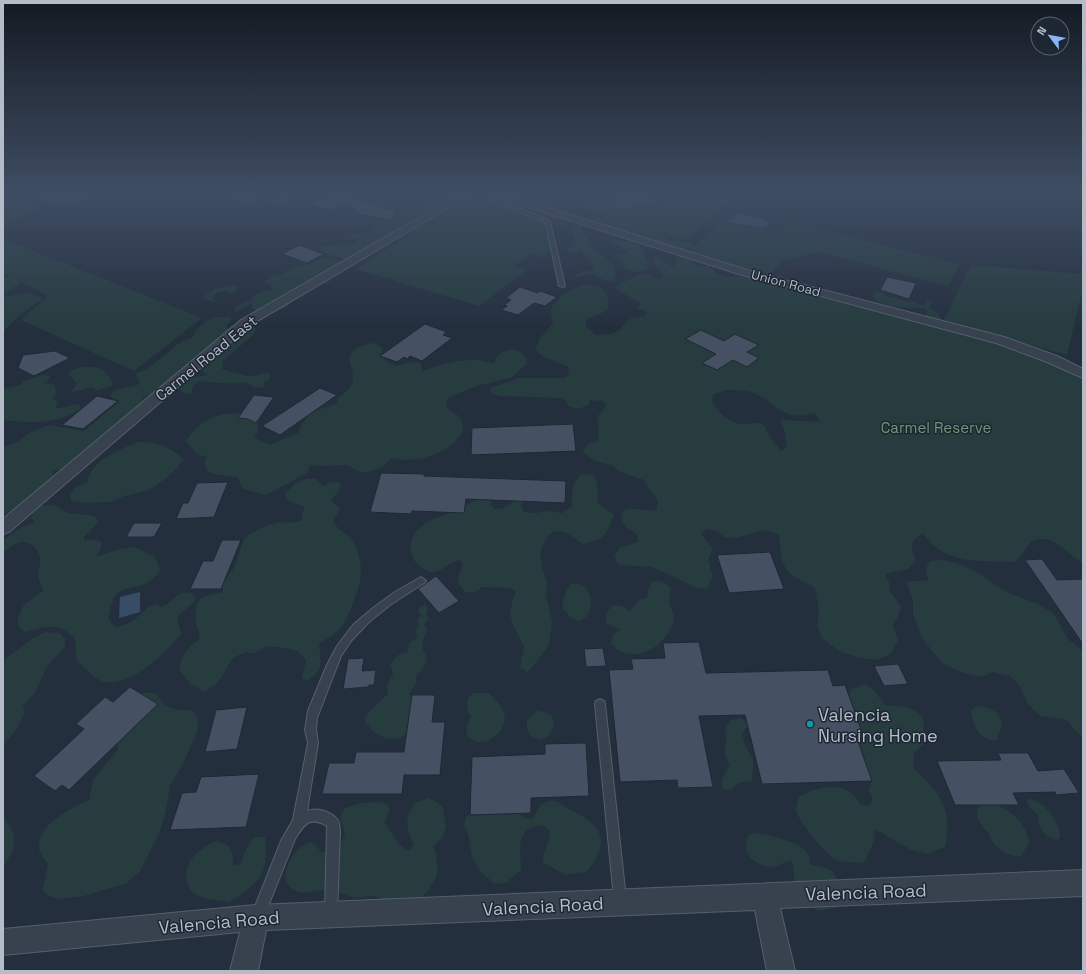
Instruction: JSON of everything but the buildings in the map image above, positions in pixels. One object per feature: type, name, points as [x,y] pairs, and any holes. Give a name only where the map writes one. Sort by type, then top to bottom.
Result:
[{"type":"street","name":"Carmel Road East","points":[[3,528],[245,323],[392,237]]},
{"type":"street","name":"Union Road","points":[[633,237],[743,272],[1000,340],[1052,359],[1083,374]]},
{"type":"street","name":"Valencia Road","points":[[3,942],[256,918],[1083,883]]},
{"type":"street","points":[[765,896],[781,971]]},
{"type":"street","points":[[244,971],[256,918]]},
{"type":"lane","points":[[551,237],[562,286]]},
{"type":"lane","points":[[299,822],[313,743],[309,734],[313,711],[332,664],[349,637],[367,618],[396,596],[421,581]]},
{"type":"lane","points":[[600,704],[620,902]]},
{"type":"lane","points":[[256,918],[293,829],[299,822],[310,815],[322,816],[333,823],[331,915]]},
{"type":"green space","points":[[349,237],[395,237],[348,260],[331,256],[320,249],[321,247],[342,244],[351,245],[359,241]]},
{"type":"green space","points":[[405,237],[548,237],[552,250],[544,257],[532,253],[514,266],[527,270],[479,306],[356,269]]},
{"type":"green space","points":[[573,237],[588,237],[590,239],[587,242],[595,250],[602,254],[607,261],[613,263],[616,272],[615,280],[607,281],[594,274],[577,277],[573,276],[578,273],[594,269],[584,252],[580,249],[576,254],[570,253],[566,250],[566,248],[575,244]]},
{"type":"green space","points":[[642,237],[666,237],[670,241],[679,240],[693,244],[691,248],[681,250]]},
{"type":"green space","points":[[676,237],[688,237],[685,240]]},
{"type":"green space","points":[[705,237],[852,237],[960,264],[948,286],[819,252],[782,261],[771,274],[745,268],[689,251]]},
{"type":"green space","points":[[3,239],[202,318],[134,371],[21,320],[48,296],[20,281],[19,284],[3,294],[3,277],[10,276],[3,274]]},
{"type":"green space","points":[[615,241],[632,242],[642,248],[645,251],[643,254],[648,263],[647,269],[636,272],[625,268],[625,264],[615,255],[625,254],[627,252],[621,247],[612,243]]},
{"type":"green space","name":"Carmel Reserve","points":[[677,255],[689,257],[697,267],[709,266],[715,273],[728,277],[745,277],[743,272],[1000,340],[1083,374],[1083,563],[1055,542],[1043,539],[1036,539],[1032,541],[1015,562],[983,561],[961,558],[951,556],[941,551],[933,545],[923,533],[913,541],[912,551],[916,560],[908,569],[885,574],[889,582],[889,590],[901,607],[893,626],[898,640],[891,654],[876,660],[859,658],[839,651],[822,638],[817,626],[819,612],[815,588],[796,578],[786,568],[781,556],[779,534],[765,530],[736,538],[724,537],[716,531],[707,529],[701,534],[713,548],[708,560],[713,576],[707,589],[693,587],[652,567],[619,565],[614,557],[620,548],[638,542],[637,534],[626,527],[621,519],[623,511],[628,508],[656,511],[658,501],[644,480],[620,472],[613,465],[601,463],[590,458],[582,451],[589,444],[598,441],[599,428],[597,417],[604,409],[606,404],[602,401],[589,400],[589,405],[578,409],[569,406],[566,401],[560,398],[500,396],[491,393],[491,388],[519,378],[565,378],[568,375],[569,367],[544,357],[535,350],[540,338],[553,323],[551,311],[552,306],[565,294],[581,286],[590,285],[598,287],[604,291],[608,298],[608,309],[588,319],[586,321],[586,327],[596,335],[612,334],[618,331],[629,319],[643,316],[647,313],[637,308],[641,304],[615,288],[641,274],[652,275],[657,279],[664,277],[661,271],[655,266],[654,258],[659,257],[668,265],[674,267]],"holes":[[[726,390],[754,393],[784,412],[797,416],[815,413],[820,422],[783,420],[780,423],[784,429],[787,447],[781,451],[768,435],[765,426],[755,423],[741,424],[732,422],[717,410],[712,402],[713,395]]]},
{"type":"green space","points":[[332,258],[338,260],[338,266],[328,283],[317,284],[307,280],[297,288],[291,302],[283,309],[272,313],[261,313],[252,308],[251,303],[237,312],[233,311],[238,305],[251,300],[258,293],[274,289],[264,282],[272,276],[282,274],[293,268],[309,265],[320,259]]},
{"type":"green space","points":[[971,265],[1083,274],[1083,288],[1067,355],[943,321]]},
{"type":"green space","points":[[232,285],[237,287],[232,294],[224,291],[219,292],[212,297],[214,300],[217,300],[214,302],[204,299],[204,296],[215,289]]},
{"type":"green space","points":[[876,292],[880,292],[886,296],[903,301],[915,302],[920,305],[924,305],[927,301],[933,301],[929,307],[938,313],[941,319],[935,320],[925,316],[927,311],[925,309],[897,307],[883,304],[872,296]]},
{"type":"green space","points":[[25,293],[37,295],[43,299],[20,315],[3,332],[3,297]]},
{"type":"green space","points":[[215,317],[231,317],[231,322],[226,325],[228,329],[223,335],[157,392],[143,398],[141,403],[134,411],[112,427],[106,438],[86,450],[86,453],[63,470],[52,470],[53,475],[36,493],[18,507],[3,515],[3,447],[17,442],[29,433],[49,425],[84,431],[120,401],[112,398],[110,395],[113,392],[140,384],[136,376],[137,373],[147,369],[177,344],[193,337],[202,324]]},
{"type":"green space","points":[[253,327],[256,328],[254,334],[223,361],[222,369],[247,376],[271,374],[269,380],[264,382],[264,387],[255,388],[246,382],[233,384],[199,381],[193,386],[191,394],[185,394],[181,391],[179,388],[188,380],[207,375],[202,370],[203,365],[220,349],[233,338]]},
{"type":"green space","points":[[374,343],[383,348],[380,356],[395,366],[410,362],[420,363],[423,371],[440,365],[468,360],[486,361],[494,364],[496,358],[501,353],[511,349],[522,353],[527,364],[511,378],[476,386],[450,397],[446,406],[460,417],[463,431],[454,443],[447,449],[424,458],[407,460],[392,458],[382,467],[368,472],[360,472],[347,465],[310,465],[307,473],[266,495],[243,489],[237,477],[218,475],[208,472],[204,463],[207,457],[197,454],[186,442],[191,434],[204,422],[221,415],[230,414],[239,414],[252,418],[258,423],[258,431],[254,438],[270,445],[298,433],[305,419],[313,412],[337,404],[337,399],[348,390],[353,381],[350,365],[351,354],[361,346]]},
{"type":"green space","points":[[81,367],[100,368],[113,382],[112,386],[95,391],[95,388],[87,388],[71,392],[77,383],[68,374]]},
{"type":"green space","points":[[43,375],[50,376],[49,379],[43,383],[54,384],[57,395],[52,399],[58,402],[55,409],[78,404],[80,409],[62,418],[43,422],[3,420],[3,389],[21,385],[23,381]]},
{"type":"green space","points":[[138,442],[150,442],[162,445],[178,454],[183,459],[177,468],[165,479],[149,490],[124,496],[111,502],[84,503],[71,501],[70,495],[76,487],[87,483],[94,468],[100,462],[106,457]]},
{"type":"green space","points":[[581,474],[594,475],[597,485],[598,503],[614,515],[604,536],[590,542],[583,544],[565,532],[555,531],[547,537],[540,552],[542,568],[547,583],[546,595],[552,622],[549,645],[528,672],[520,668],[524,646],[511,620],[511,608],[516,592],[511,588],[482,587],[475,592],[466,592],[458,583],[463,565],[460,560],[451,563],[436,572],[427,571],[414,561],[411,551],[412,538],[420,528],[431,520],[451,513],[485,494],[492,498],[491,505],[494,509],[506,507],[517,499],[521,498],[523,502],[521,507],[524,512],[536,513],[547,511],[562,513],[572,507],[573,489],[575,482]]},
{"type":"green space","points":[[307,479],[316,479],[324,486],[330,483],[338,482],[342,485],[331,501],[340,508],[333,522],[354,543],[358,552],[361,569],[360,584],[347,618],[336,632],[319,644],[321,665],[317,672],[308,681],[302,678],[306,660],[297,651],[286,648],[266,647],[254,653],[246,652],[235,657],[218,682],[204,692],[190,683],[180,671],[181,660],[185,652],[199,639],[196,622],[196,608],[198,603],[207,595],[223,592],[223,583],[234,568],[244,539],[250,534],[268,525],[279,522],[286,523],[301,521],[304,507],[287,500],[285,494],[295,484]]},
{"type":"green space","points":[[49,505],[56,506],[70,513],[96,517],[98,522],[84,537],[84,541],[95,539],[102,542],[96,557],[120,549],[135,547],[154,557],[158,563],[160,571],[150,581],[142,586],[123,590],[113,599],[108,618],[117,628],[133,621],[147,608],[155,604],[162,607],[167,605],[179,594],[193,594],[196,600],[177,617],[181,634],[175,642],[156,660],[133,676],[121,681],[109,682],[99,680],[77,662],[75,638],[62,629],[57,627],[45,627],[24,632],[20,628],[17,621],[23,606],[44,590],[38,577],[40,558],[36,549],[26,542],[18,542],[3,553],[3,540],[22,527],[35,523],[31,517],[34,511],[40,507]]},
{"type":"green space","points":[[941,560],[956,563],[973,570],[1006,592],[1038,604],[1053,613],[1068,639],[1083,651],[1083,737],[1067,720],[1040,716],[1027,703],[1020,686],[1010,676],[993,672],[982,677],[963,673],[942,663],[922,638],[913,615],[913,602],[907,582],[929,580],[926,570],[928,563],[930,561]]},
{"type":"green space","points":[[653,581],[663,582],[671,589],[669,601],[674,619],[673,622],[669,631],[656,646],[637,654],[628,654],[619,650],[611,643],[614,635],[621,630],[607,624],[606,613],[615,605],[622,606],[630,611],[639,600],[647,597],[648,590]]},
{"type":"green space","points":[[572,583],[585,588],[591,599],[591,608],[589,612],[586,617],[579,621],[570,617],[563,609],[564,595]]},
{"type":"green space","points":[[425,604],[428,609],[426,614],[429,619],[424,625],[427,628],[423,642],[423,649],[427,657],[424,667],[417,674],[416,683],[409,694],[413,702],[413,725],[402,737],[396,739],[385,738],[371,729],[364,719],[369,712],[388,694],[387,685],[393,674],[390,664],[398,655],[407,653],[409,643],[417,638],[416,629],[419,625],[417,621],[421,615],[418,613],[419,608]]},
{"type":"green space","points":[[46,632],[59,633],[65,639],[65,647],[47,666],[35,693],[22,706],[25,710],[19,725],[3,745],[3,662],[6,658],[33,638]]},
{"type":"green space","points":[[865,684],[874,691],[886,706],[897,706],[910,709],[919,714],[923,719],[924,744],[914,753],[913,768],[931,785],[942,802],[946,812],[947,822],[945,847],[928,854],[911,850],[875,829],[874,841],[864,863],[839,861],[831,857],[806,829],[801,821],[796,809],[799,797],[815,790],[833,787],[841,788],[849,791],[855,796],[860,804],[868,806],[873,799],[868,790],[872,781],[856,736],[863,735],[849,696],[851,689]]},
{"type":"green space","points":[[140,693],[155,693],[167,706],[180,710],[192,710],[198,719],[197,732],[181,768],[170,785],[167,805],[160,832],[140,871],[127,883],[84,896],[59,899],[48,896],[43,890],[48,864],[39,850],[43,832],[56,818],[89,800],[93,780],[117,751],[119,737],[136,705]]},
{"type":"green space","points":[[474,693],[489,693],[500,705],[504,713],[505,718],[502,728],[494,737],[484,742],[476,742],[468,737],[466,728],[471,716],[467,712],[468,698]]},
{"type":"green space","points":[[976,706],[991,709],[999,716],[1001,726],[1000,733],[996,740],[985,738],[975,726],[971,711]]},
{"type":"green space","points":[[538,710],[551,715],[554,723],[551,733],[541,740],[531,736],[527,728],[527,720]]},
{"type":"green space","points":[[741,718],[748,726],[744,730],[743,738],[753,761],[752,781],[739,783],[731,789],[726,790],[722,788],[722,781],[730,765],[725,753],[726,729],[731,720]]},
{"type":"green space","points":[[428,798],[437,802],[443,808],[446,826],[442,838],[433,846],[437,865],[437,873],[434,880],[425,894],[409,906],[381,900],[374,896],[356,897],[326,890],[300,892],[290,887],[286,880],[288,865],[292,857],[304,845],[311,842],[322,852],[338,850],[345,834],[340,818],[344,809],[365,803],[376,802],[387,804],[390,810],[384,822],[397,841],[409,851],[414,845],[408,831],[407,822],[409,813],[415,803]]},
{"type":"green space","points":[[1028,799],[1039,803],[1050,812],[1060,831],[1060,837],[1057,840],[1047,835],[1042,830],[1038,821],[1039,816],[1029,806],[1027,802]]},
{"type":"green space","points":[[549,801],[556,801],[589,821],[596,828],[600,834],[601,841],[600,849],[592,864],[586,872],[565,875],[543,862],[550,831],[543,825],[528,830],[523,835],[520,847],[521,870],[506,883],[495,884],[481,872],[472,857],[468,834],[464,826],[466,817],[476,809],[517,809],[523,817],[532,819],[541,805]]},
{"type":"green space","points":[[991,802],[1011,813],[1024,828],[1029,843],[1021,856],[1012,855],[997,847],[990,834],[979,820],[977,811],[979,807]]},
{"type":"green space","points":[[3,815],[14,834],[13,850],[3,869]]},
{"type":"green space","points":[[753,833],[772,836],[795,844],[805,850],[809,857],[810,865],[831,870],[837,878],[839,884],[841,900],[835,908],[817,911],[805,901],[796,888],[791,860],[773,867],[768,867],[750,858],[746,851],[746,844],[749,835]]},
{"type":"green space","points":[[254,837],[265,837],[266,861],[260,877],[248,889],[229,902],[205,898],[198,896],[193,892],[187,883],[186,872],[190,861],[196,854],[215,841],[221,842],[230,848],[234,865],[241,864],[246,849]]},
{"type":"water","points":[[140,592],[140,612],[119,618],[120,597]]},
{"type":"place","name":"Valencia Nursing Home","points":[[810,724]]}]
